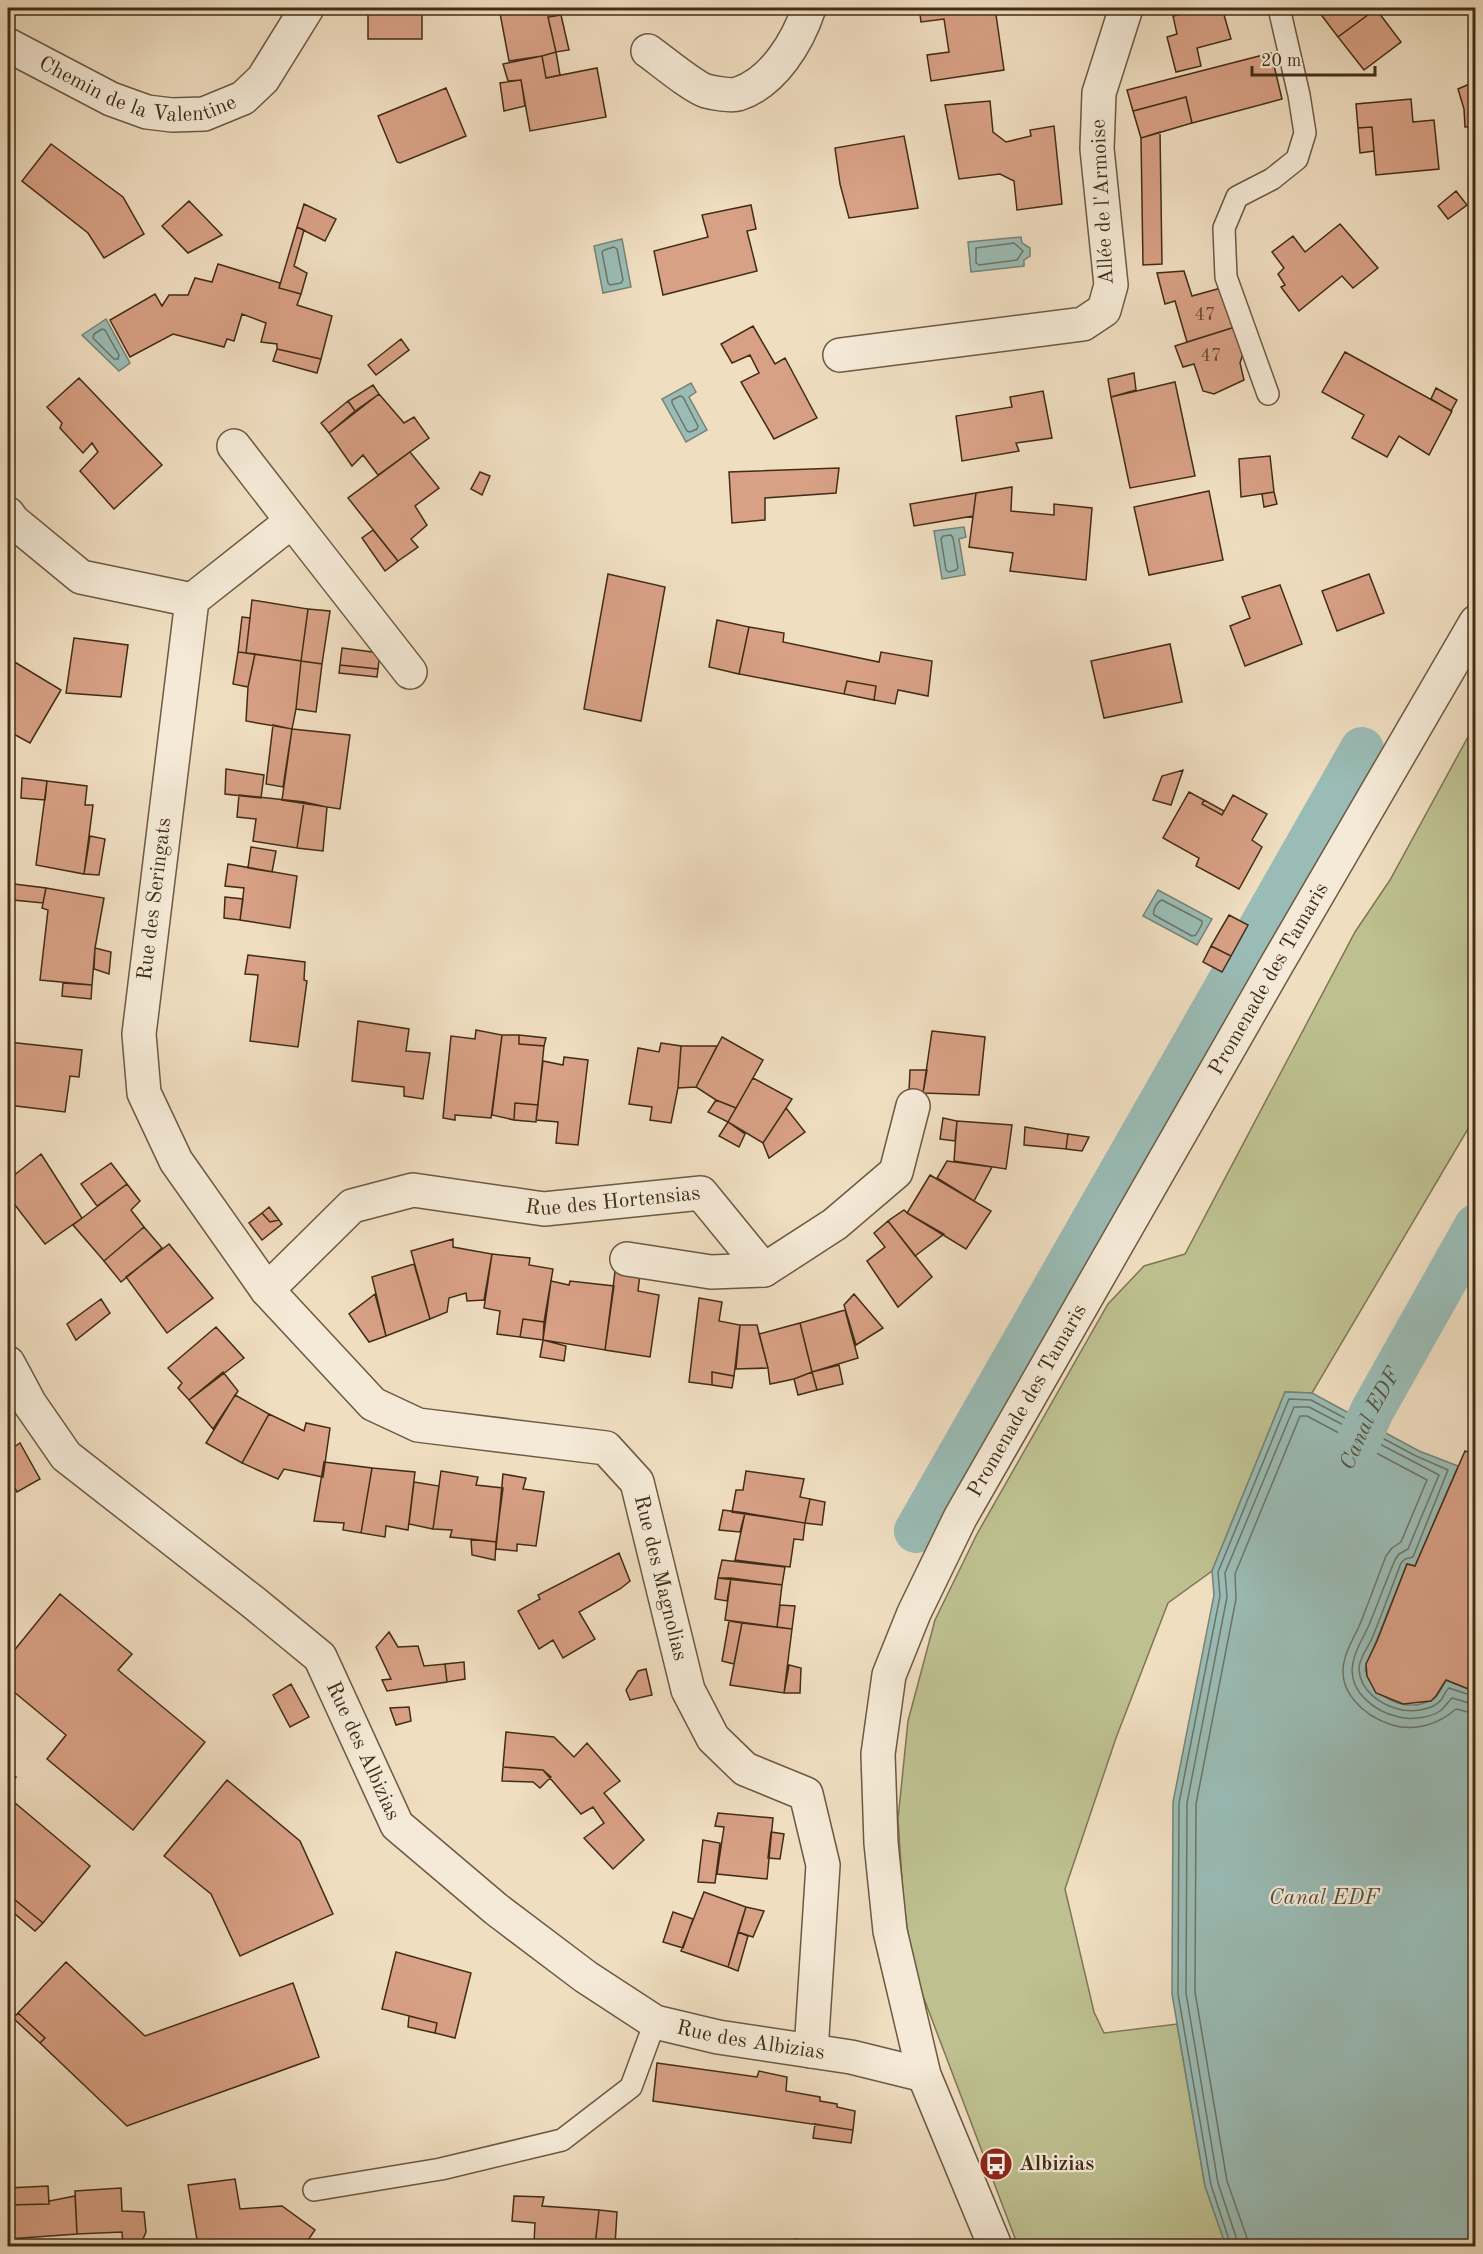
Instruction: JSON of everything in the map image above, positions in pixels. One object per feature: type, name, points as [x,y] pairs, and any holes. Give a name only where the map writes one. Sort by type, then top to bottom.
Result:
[{"type":"street","name":"Chemin de la Valentine","points":[[8,45],[111,99],[147,112],[204,114],[243,98],[263,79],[307,8]]},
{"type":"street","points":[[648,51],[705,91],[736,95],[758,82],[786,56],[801,32],[809,8]]},
{"type":"street","name":"Allée de l'Armoise","points":[[840,355],[1083,324],[1104,310],[1112,285],[1097,149],[1099,93],[1126,8]]},
{"type":"street","points":[[234,446],[410,672]]},
{"type":"street","points":[[8,514],[13,521],[81,578],[192,600],[292,521]]},
{"type":"street","name":"Rue des Seringats","points":[[192,600],[139,1035],[144,1093],[176,1161],[267,1290]]},
{"type":"street","name":"Promenade des Tamaris","points":[[995,2247],[924,2075],[890,1931],[881,1843],[878,1754],[889,1675],[914,1613],[960,1518],[1276,964],[1476,622]]},
{"type":"street","points":[[627,1259],[711,1272],[764,1270],[835,1224],[896,1173],[913,1106]]},
{"type":"street","name":"Rue des Hortensias","points":[[267,1290],[352,1206],[413,1190],[544,1209],[701,1193],[764,1270]]},
{"type":"street","name":"Rue des Magnolias","points":[[267,1290],[373,1404],[418,1425],[606,1448],[637,1482],[688,1690],[713,1738],[745,1769],[806,1794],[823,1865],[811,2051]]},
{"type":"street","name":"Rue des Albizias","points":[[8,1364],[30,1404],[66,1455],[320,1657],[397,1825],[505,1916],[586,1977],[655,2022],[718,2037],[851,2057],[924,2075]]},
{"type":"lane","points":[[1269,394],[1226,277],[1224,228],[1237,197],[1272,179],[1298,159],[1305,133],[1299,95],[1279,8]]},
{"type":"lane","points":[[314,2190],[441,2169],[562,2140],[631,2087],[655,2022]]},
{"type":"green space","points":[[1475,724],[1475,1117],[1312,1393],[1285,1392],[1212,1571],[1168,1603],[1116,1738],[1065,1889],[1094,2012],[1104,2033],[1177,2024],[1205,2186],[1226,2246],[1018,2246],[912,1967],[903,1896],[898,1819],[908,1721],[935,1620],[977,1534],[1108,1304],[1144,1266],[1185,1254],[1355,932],[1390,880]]},
{"type":"water","points":[[1021,237],[1022,243],[1030,248],[1030,256],[1024,260],[1024,266],[971,272],[968,242]]},
{"type":"water","points":[[622,239],[631,287],[603,293],[594,246]]},
{"type":"water","points":[[106,319],[130,363],[119,371],[82,335]]},
{"type":"water","points":[[691,383],[696,392],[689,397],[707,430],[686,442],[662,399]]},
{"type":"water","points":[[964,527],[966,537],[959,539],[965,575],[942,579],[934,531]]},
{"type":"water","points":[[1158,890],[1212,919],[1197,945],[1143,916]]},
{"type":"water","name":"Canal EDF","points":[[1285,1392],[1312,1393],[1419,1451],[1458,1466],[1415,1566],[1407,1564],[1365,1669],[1374,1688],[1382,1695],[1402,1704],[1423,1703],[1435,1698],[1446,1680],[1475,1692],[1475,2246],[1226,2246],[1205,2186],[1172,1994],[1173,1802],[1214,1595],[1212,1571]]},
{"type":"building","points":[[368,8],[422,8],[422,39],[368,39]]},
{"type":"building","points":[[499,8],[559,8],[561,15],[548,17],[556,52],[509,61]]},
{"type":"building","points":[[919,8],[995,8],[1004,70],[931,81],[927,55],[949,52],[944,19],[921,22]]},
{"type":"building","points":[[1183,8],[1205,8],[1184,13]]},
{"type":"building","points":[[1205,8],[1222,8],[1231,39],[1197,48],[1201,66],[1176,72],[1167,37],[1177,34],[1173,16]]},
{"type":"building","points":[[1316,8],[1375,8],[1376,9],[1338,37]]},
{"type":"building","points":[[1376,9],[1401,42],[1364,70],[1338,37]]},
{"type":"building","points":[[561,15],[569,50],[556,52],[548,17]]},
{"type":"building","points":[[556,52],[560,75],[546,78],[542,56]]},
{"type":"building","points":[[1271,53],[1282,99],[1192,123],[1186,97],[1133,111],[1127,90]]},
{"type":"building","points":[[542,56],[546,78],[597,68],[606,117],[530,131],[521,80],[508,81],[503,64]]},
{"type":"building","points":[[521,80],[525,106],[504,111],[500,83]]},
{"type":"building","points":[[1467,85],[1476,86],[1476,126],[1465,127],[1464,109],[1458,89]]},
{"type":"building","points":[[446,88],[466,136],[400,163],[397,162],[378,116]]},
{"type":"building","points":[[1186,97],[1192,123],[1141,138],[1133,111]]},
{"type":"building","points":[[1411,99],[1413,122],[1434,120],[1439,169],[1376,175],[1372,127],[1358,128],[1356,104]]},
{"type":"building","points":[[990,101],[993,132],[1006,142],[1031,136],[1030,130],[1054,126],[1062,204],[1017,210],[1014,181],[1000,174],[959,179],[945,105]]},
{"type":"building","points":[[1372,127],[1374,151],[1360,153],[1358,128]]},
{"type":"building","points":[[1160,132],[1162,264],[1143,265],[1141,138]]},
{"type":"building","points":[[904,136],[918,208],[849,218],[840,184],[835,148]]},
{"type":"building","points":[[51,144],[123,197],[144,234],[104,258],[88,233],[22,181]]},
{"type":"building","points":[[1456,191],[1467,205],[1448,219],[1438,206]]},
{"type":"building","points":[[189,201],[222,235],[188,253],[162,226]]},
{"type":"building","points":[[304,204],[336,219],[325,241],[297,227]]},
{"type":"building","points":[[751,205],[756,229],[747,231],[757,271],[663,295],[654,251],[708,237],[702,215]]},
{"type":"building","points":[[1340,224],[1378,268],[1353,288],[1342,276],[1299,311],[1281,287],[1285,285],[1278,274],[1284,268],[1272,252],[1293,236],[1305,252]]},
{"type":"building","points":[[297,227],[304,230],[294,266],[307,273],[301,294],[279,288]]},
{"type":"building","points":[[218,264],[280,283],[279,288],[301,294],[297,305],[332,316],[321,359],[277,349],[277,344],[261,342],[266,323],[242,314],[234,341],[227,339],[224,347],[173,334],[130,357],[110,320],[155,294],[162,306],[169,295],[188,295],[195,278],[212,282]]},
{"type":"building","points":[[1184,271],[1192,296],[1221,288],[1235,327],[1187,342],[1175,301],[1165,304],[1157,273]]},
{"type":"building","points":[[753,326],[775,364],[785,358],[817,418],[774,439],[741,382],[759,373],[750,355],[732,363],[721,344]]},
{"type":"building","points":[[1235,327],[1245,348],[1240,363],[1244,380],[1214,394],[1203,391],[1194,364],[1183,367],[1175,346]]},
{"type":"building","points":[[401,339],[409,350],[376,375],[368,365]]},
{"type":"building","points":[[277,349],[321,359],[317,373],[273,361]]},
{"type":"building","points":[[1345,352],[1452,411],[1429,455],[1399,436],[1387,457],[1352,438],[1364,415],[1322,392]]},
{"type":"building","points":[[1134,373],[1136,390],[1111,397],[1108,379]]},
{"type":"building","points":[[79,378],[162,465],[114,509],[80,471],[98,452],[92,443],[83,453],[60,428],[62,423],[47,407]]},
{"type":"building","points":[[1175,382],[1195,476],[1130,488],[1111,397]]},
{"type":"building","points":[[373,385],[379,394],[355,411],[348,401]]},
{"type":"building","points":[[1436,388],[1457,400],[1451,411],[1431,399]]},
{"type":"building","points":[[1043,391],[1052,438],[1016,443],[1019,451],[962,461],[956,416],[1012,407],[1010,397]]},
{"type":"building","points":[[379,394],[404,423],[414,417],[429,438],[378,475],[363,455],[352,466],[329,433]]},
{"type":"building","points":[[348,401],[355,411],[329,433],[321,423]]},
{"type":"building","points":[[410,452],[439,488],[415,506],[427,525],[411,539],[418,547],[398,561],[348,498]]},
{"type":"building","points":[[1270,456],[1274,492],[1241,497],[1239,459]]},
{"type":"building","points":[[839,468],[836,493],[765,498],[765,520],[732,523],[729,472]]},
{"type":"building","points":[[480,472],[490,476],[482,495],[471,489]]},
{"type":"building","points":[[1012,487],[1011,511],[1054,515],[1054,504],[1092,508],[1086,580],[1010,571],[1013,553],[969,547],[976,493]]},
{"type":"building","points":[[1209,491],[1223,560],[1149,575],[1134,507]]},
{"type":"building","points":[[1274,492],[1277,504],[1264,507],[1262,494]]},
{"type":"building","points":[[976,493],[973,516],[914,526],[910,504]]},
{"type":"building","points":[[373,530],[398,561],[385,571],[362,538]]},
{"type":"building","points":[[608,574],[665,587],[641,721],[584,709]]},
{"type":"building","points":[[1369,574],[1384,613],[1337,631],[1322,591]]},
{"type":"building","points":[[1280,585],[1302,644],[1245,666],[1230,626],[1250,618],[1242,597]]},
{"type":"building","points":[[252,600],[308,609],[301,661],[246,653]]},
{"type":"building","points":[[308,609],[330,611],[322,664],[301,661]]},
{"type":"building","points":[[242,617],[250,618],[246,653],[238,652]]},
{"type":"building","points":[[717,620],[749,627],[739,674],[709,667]]},
{"type":"building","points":[[749,627],[784,633],[783,642],[879,662],[881,652],[932,661],[928,696],[898,690],[895,704],[874,700],[876,686],[847,681],[844,694],[739,674]]},
{"type":"building","points":[[74,638],[128,645],[121,697],[66,693]]},
{"type":"building","points":[[1170,644],[1182,702],[1104,718],[1091,661]]},
{"type":"building","points":[[342,648],[380,653],[378,669],[340,665]]},
{"type":"building","points":[[238,652],[255,654],[248,687],[233,684]]},
{"type":"building","points":[[255,654],[301,661],[292,729],[246,721],[248,687]]},
{"type":"building","points":[[8,658],[61,690],[30,743],[8,731]]},
{"type":"building","points":[[301,661],[322,664],[316,712],[296,709]]},
{"type":"building","points":[[340,665],[378,669],[377,677],[339,673]]},
{"type":"building","points":[[847,681],[876,686],[874,700],[844,694]]},
{"type":"building","points":[[273,725],[292,729],[283,787],[266,784]]},
{"type":"building","points":[[292,729],[350,735],[340,809],[282,800]]},
{"type":"building","points":[[8,731],[15,735],[8,748]]},
{"type":"building","points":[[226,769],[264,775],[261,798],[225,794]]},
{"type":"building","points":[[1183,770],[1171,805],[1153,800],[1162,776]]},
{"type":"building","points":[[22,778],[47,781],[45,800],[21,798]]},
{"type":"building","points":[[47,781],[87,786],[85,805],[93,805],[84,874],[36,865]]},
{"type":"building","points":[[1189,792],[1204,800],[1202,804],[1222,815],[1233,795],[1267,814],[1252,840],[1262,847],[1239,889],[1196,866],[1199,858],[1163,838]]},
{"type":"building","points":[[239,795],[304,802],[297,848],[253,841],[256,819],[237,817]]},
{"type":"building","points":[[1204,800],[1224,811],[1222,815],[1202,804]]},
{"type":"building","points":[[304,802],[327,807],[323,851],[297,848]]},
{"type":"building","points":[[90,836],[105,839],[99,875],[84,874]]},
{"type":"building","points":[[251,847],[276,851],[272,872],[248,868]]},
{"type":"building","points":[[228,864],[297,876],[290,928],[240,920],[244,888],[225,886]]},
{"type":"building","points":[[14,884],[46,888],[43,903],[13,900]]},
{"type":"building","points":[[46,888],[104,898],[95,948],[92,985],[40,980],[48,910],[42,908]]},
{"type":"building","points":[[225,897],[243,899],[240,920],[224,918]]},
{"type":"building","points":[[1229,915],[1248,925],[1231,956],[1211,946]]},
{"type":"building","points":[[1211,946],[1231,956],[1222,972],[1203,962]]},
{"type":"building","points":[[95,948],[111,952],[109,974],[94,969]]},
{"type":"building","points":[[248,955],[305,962],[304,980],[307,981],[298,1047],[250,1041],[258,975],[245,974]]},
{"type":"building","points":[[63,983],[92,985],[91,999],[62,996]]},
{"type":"building","points":[[358,1021],[409,1029],[406,1051],[430,1053],[423,1099],[404,1096],[404,1087],[352,1081]]},
{"type":"building","points":[[476,1030],[502,1035],[491,1118],[455,1115],[455,1120],[443,1118],[451,1036],[475,1039]]},
{"type":"building","points":[[932,1031],[985,1037],[979,1095],[923,1093]]},
{"type":"building","points":[[502,1035],[519,1035],[519,1044],[544,1046],[538,1105],[515,1103],[514,1120],[492,1115]]},
{"type":"building","points":[[519,1035],[546,1038],[544,1046],[519,1044]]},
{"type":"building","points":[[722,1037],[763,1060],[736,1108],[716,1100],[696,1087]]},
{"type":"building","points":[[8,1042],[82,1050],[79,1077],[70,1076],[65,1112],[8,1105]]},
{"type":"building","points":[[661,1043],[681,1046],[678,1088],[671,1123],[650,1120],[652,1107],[629,1104],[638,1048],[659,1052]]},
{"type":"building","points":[[681,1046],[717,1046],[696,1087],[678,1088]]},
{"type":"building","points":[[564,1057],[588,1060],[578,1145],[556,1143],[558,1122],[536,1120],[543,1061],[563,1065]]},
{"type":"building","points":[[910,1070],[927,1070],[923,1093],[909,1091]]},
{"type":"building","points":[[753,1078],[792,1099],[763,1143],[728,1122]]},
{"type":"building","points":[[716,1100],[736,1108],[728,1122],[708,1112]]},
{"type":"building","points":[[515,1103],[538,1105],[536,1122],[514,1120]]},
{"type":"building","points":[[786,1108],[805,1132],[769,1158],[763,1143]]},
{"type":"building","points":[[943,1118],[957,1121],[955,1141],[940,1139]]},
{"type":"building","points":[[957,1121],[1012,1125],[1006,1169],[954,1161]]},
{"type":"building","points":[[728,1122],[745,1134],[739,1147],[719,1136]]},
{"type":"building","points":[[1025,1127],[1068,1134],[1066,1149],[1024,1145]]},
{"type":"building","points":[[1068,1134],[1089,1137],[1082,1151],[1066,1149]]},
{"type":"building","points":[[41,1154],[82,1218],[45,1244],[8,1196],[8,1180]]},
{"type":"building","points":[[947,1161],[992,1167],[974,1201],[937,1178]]},
{"type":"building","points":[[111,1163],[127,1184],[97,1206],[81,1184]]},
{"type":"building","points":[[930,1175],[991,1211],[966,1249],[907,1213]]},
{"type":"building","points":[[127,1184],[140,1201],[131,1210],[144,1227],[104,1261],[73,1225]]},
{"type":"building","points":[[269,1207],[279,1220],[270,1222],[262,1213]]},
{"type":"building","points":[[904,1210],[944,1234],[915,1256],[888,1221]]},
{"type":"building","points":[[262,1213],[270,1222],[279,1220],[282,1224],[262,1240],[249,1223]]},
{"type":"building","points":[[888,1221],[932,1277],[898,1307],[867,1261],[885,1247],[874,1233]]},
{"type":"building","points":[[144,1227],[162,1248],[121,1282],[104,1261]]},
{"type":"building","points":[[453,1239],[453,1247],[492,1254],[484,1300],[467,1301],[466,1293],[449,1298],[447,1312],[430,1319],[411,1251]]},
{"type":"building","points":[[169,1244],[213,1298],[167,1333],[126,1277]]},
{"type":"building","points":[[492,1254],[530,1258],[529,1265],[553,1269],[544,1322],[523,1319],[520,1337],[497,1334],[500,1311],[484,1308]]},
{"type":"building","points":[[414,1264],[430,1319],[386,1336],[372,1277]]},
{"type":"building","points":[[616,1264],[641,1266],[638,1291],[659,1295],[650,1357],[605,1350]]},
{"type":"building","points":[[551,1281],[569,1285],[570,1281],[614,1286],[605,1350],[543,1340]]},
{"type":"building","points":[[375,1294],[386,1336],[369,1342],[349,1314]]},
{"type":"building","points":[[854,1294],[883,1328],[856,1345],[844,1305]]},
{"type":"building","points":[[699,1298],[722,1302],[719,1321],[740,1325],[734,1376],[712,1372],[712,1385],[689,1382]]},
{"type":"building","points":[[101,1299],[110,1313],[76,1340],[67,1324]]},
{"type":"building","points":[[845,1310],[858,1358],[812,1372],[800,1323]]},
{"type":"building","points":[[523,1319],[544,1322],[543,1340],[520,1337]]},
{"type":"building","points":[[800,1323],[812,1372],[770,1384],[759,1334]]},
{"type":"building","points":[[740,1325],[757,1325],[768,1368],[736,1369]]},
{"type":"building","points":[[216,1327],[244,1358],[189,1400],[178,1388],[182,1383],[168,1368]]},
{"type":"building","points":[[543,1340],[566,1346],[564,1361],[540,1357]]},
{"type":"building","points":[[839,1365],[843,1384],[817,1390],[812,1372]]},
{"type":"building","points":[[223,1372],[238,1391],[213,1429],[189,1400]]},
{"type":"building","points":[[712,1372],[734,1376],[732,1388],[712,1385]]},
{"type":"building","points":[[812,1372],[817,1390],[798,1395],[794,1379]]},
{"type":"building","points":[[235,1395],[269,1414],[242,1463],[206,1443]]},
{"type":"building","points":[[269,1414],[304,1431],[306,1423],[330,1428],[323,1477],[284,1469],[278,1479],[242,1463]]},
{"type":"building","points":[[20,1443],[40,1479],[17,1492],[8,1474],[8,1451]]},
{"type":"building","points":[[1465,1451],[1476,1455],[1476,1692],[1446,1680],[1431,1701],[1403,1704],[1376,1693],[1367,1676],[1366,1664],[1407,1564],[1415,1566]]},
{"type":"building","points":[[324,1462],[372,1468],[361,1533],[343,1530],[344,1523],[314,1521]]},
{"type":"building","points":[[372,1468],[415,1472],[408,1530],[386,1526],[385,1537],[361,1533]]},
{"type":"building","points":[[441,1471],[478,1477],[476,1485],[503,1488],[496,1542],[450,1537],[452,1530],[433,1529]]},
{"type":"building","points":[[746,1471],[804,1479],[800,1497],[810,1499],[805,1523],[732,1512],[736,1490],[743,1490]]},
{"type":"building","points":[[503,1474],[526,1478],[523,1489],[544,1492],[536,1546],[517,1544],[517,1551],[496,1549]]},
{"type":"building","points":[[414,1482],[439,1486],[433,1529],[409,1524]]},
{"type":"building","points":[[810,1499],[825,1502],[822,1525],[805,1523]]},
{"type":"building","points":[[723,1510],[745,1513],[740,1532],[719,1530]]},
{"type":"building","points":[[745,1513],[805,1523],[803,1540],[794,1539],[790,1567],[735,1560]]},
{"type":"building","points":[[471,1539],[496,1542],[495,1560],[472,1555]]},
{"type":"building","points":[[619,1553],[630,1581],[579,1612],[595,1639],[563,1658],[553,1640],[539,1649],[518,1611],[540,1599],[538,1595]]},
{"type":"building","points":[[722,1560],[785,1567],[782,1585],[718,1578]]},
{"type":"building","points":[[718,1578],[731,1578],[727,1601],[715,1599]]},
{"type":"building","points":[[731,1578],[782,1585],[777,1627],[725,1620]]},
{"type":"building","points":[[60,1594],[132,1654],[118,1670],[205,1742],[133,1830],[47,1759],[66,1735],[8,1687],[8,1658]]},
{"type":"building","points":[[780,1605],[795,1606],[792,1629],[777,1627]]},
{"type":"building","points":[[729,1621],[742,1623],[734,1664],[722,1661]]},
{"type":"building","points":[[742,1623],[792,1629],[784,1693],[730,1685]]},
{"type":"building","points":[[389,1632],[398,1647],[418,1646],[424,1666],[445,1664],[447,1682],[387,1691],[382,1680],[391,1679],[376,1647]]},
{"type":"building","points":[[464,1662],[465,1679],[447,1682],[445,1664]]},
{"type":"building","points":[[789,1665],[801,1668],[800,1693],[784,1693]]},
{"type":"building","points":[[646,1669],[652,1695],[630,1700],[626,1690],[638,1671]]},
{"type":"building","points":[[291,1684],[309,1717],[290,1727],[273,1695]]},
{"type":"building","points":[[409,1707],[411,1721],[396,1725],[390,1708]]},
{"type":"building","points":[[506,1732],[554,1737],[574,1757],[587,1743],[620,1781],[604,1793],[644,1840],[613,1869],[584,1838],[604,1823],[593,1807],[581,1814],[543,1770],[503,1767]]},
{"type":"building","points":[[503,1767],[543,1770],[551,1777],[540,1788],[533,1782],[502,1781]]},
{"type":"building","points":[[8,1770],[16,1777],[8,1788]]},
{"type":"building","points":[[227,1780],[300,1841],[333,1914],[240,1956],[211,1894],[164,1856]]},
{"type":"building","points":[[8,1797],[90,1866],[43,1923],[14,1899],[8,1907]]},
{"type":"building","points":[[718,1813],[773,1818],[767,1879],[717,1874],[724,1827],[715,1826]]},
{"type":"building","points":[[771,1832],[784,1834],[780,1859],[768,1858]]},
{"type":"building","points":[[703,1840],[720,1843],[715,1883],[698,1882]]},
{"type":"building","points":[[704,1892],[746,1907],[728,1967],[681,1951]]},
{"type":"building","points":[[14,1899],[43,1923],[35,1931],[8,1908]]},
{"type":"building","points":[[746,1907],[764,1911],[753,1937],[738,1932]]},
{"type":"building","points":[[673,1912],[693,1919],[683,1948],[663,1942]]},
{"type":"building","points":[[738,1932],[748,1936],[738,1971],[728,1967]]},
{"type":"building","points":[[396,1952],[471,1973],[455,2038],[435,2033],[437,2023],[382,2009]]},
{"type":"building","points":[[66,1962],[145,2036],[293,1983],[319,2057],[127,2126],[40,2043],[45,2038],[18,2013]]},
{"type":"building","points":[[18,2013],[45,2038],[40,2043],[13,2018]]},
{"type":"building","points":[[409,2016],[437,2023],[435,2033],[408,2027]]},
{"type":"building","points":[[657,2063],[757,2077],[759,2071],[787,2077],[786,2091],[820,2097],[820,2101],[855,2111],[853,2130],[653,2101]]},
{"type":"building","points":[[815,2124],[853,2130],[851,2143],[813,2138]]},
{"type":"building","points":[[996,2153],[1004,2171],[996,2174],[989,2156]]},
{"type":"building","points":[[235,2179],[240,2209],[282,2206],[315,2230],[304,2246],[198,2246],[188,2185]]},
{"type":"building","points":[[48,2186],[49,2204],[8,2205],[8,2188]]},
{"type":"building","points":[[121,2188],[122,2211],[144,2212],[146,2232],[140,2246],[123,2246],[122,2232],[77,2234],[75,2191]]},
{"type":"building","points":[[75,2196],[77,2234],[8,2239],[8,2205],[49,2204],[49,2201]]},
{"type":"building","points":[[514,2196],[544,2197],[542,2206],[599,2210],[595,2246],[534,2243],[535,2223],[512,2221]]},
{"type":"building","points":[[599,2210],[617,2212],[615,2246],[595,2246]]},
{"type":"building","points":[[795,2239],[837,2245],[847,2246],[794,2246]]},
{"type":"waterway","points":[[916,1531],[1362,749]]},
{"type":"waterway","name":"Canal EDF","points":[[1343,1476],[1372,1411],[1476,1226]]},
{"type":"place","name":"Albizias","points":[[996,2164]]}]
